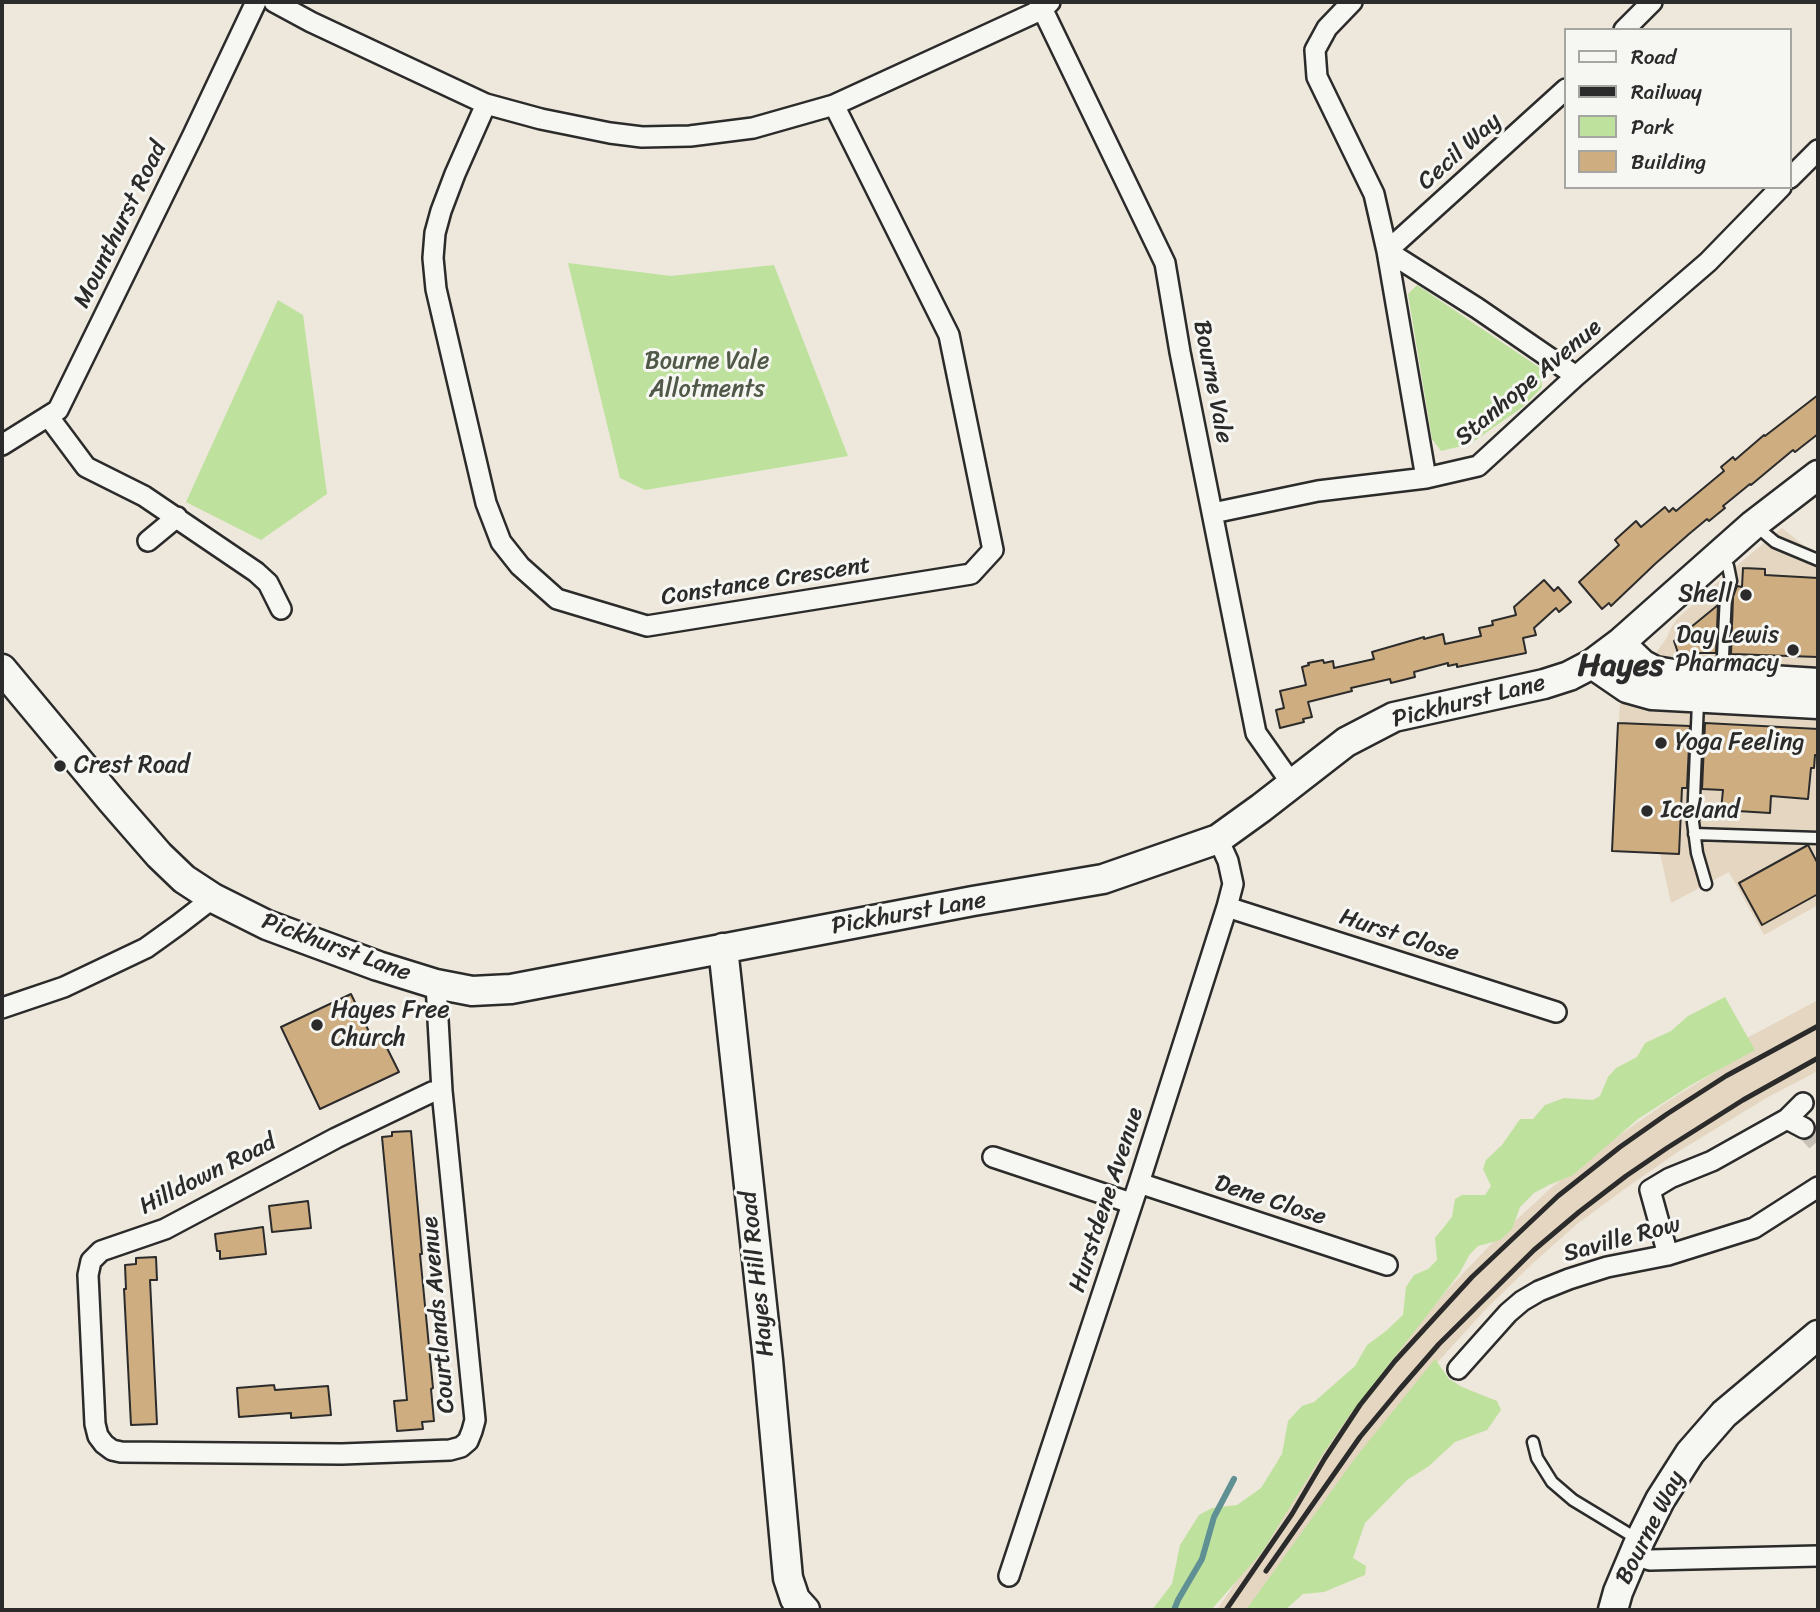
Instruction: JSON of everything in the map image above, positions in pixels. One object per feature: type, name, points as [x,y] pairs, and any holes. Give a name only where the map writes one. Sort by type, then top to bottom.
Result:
[{"type":"main road","name":"Pickhurst Lane","points":[[2,669],[159,855],[184,879],[213,898],[267,925],[366,962],[436,984],[472,991],[511,989],[1103,879],[1218,839],[1346,742],[1394,718],[1545,684],[1592,664],[1620,643],[1718,555],[1818,475]]},
{"type":"main road","points":[[1620,643],[1642,664],[1655,671],[1721,678],[1818,683]]},
{"type":"main road","points":[[1592,664],[1638,692],[1652,695],[1818,704]]},
{"type":"main road","name":"Hayes Hill Road","points":[[723,948],[788,1578],[795,1606]]},
{"type":"main road","name":"Bourne Way","points":[[1613,1610],[1637,1547],[1674,1476],[1690,1453],[1744,1396],[1818,1335]]},
{"type":"street","name":"Mounthurst Road","points":[[2,445],[58,410],[256,2]]},
{"type":"street","points":[[274,2],[486,104],[541,119],[642,137],[690,136],[753,128],[834,105],[1044,4]]},
{"type":"street","points":[[1352,2],[1327,28],[1315,50],[1317,77],[1374,194],[1387,251],[1426,478]]},
{"type":"street","points":[[1626,28],[1651,2]]},
{"type":"street","name":"Bourne Vale","points":[[1044,4],[1165,263],[1180,352],[1256,733],[1292,784]]},
{"type":"street","name":"Cecil Way","points":[[1387,251],[1564,91]]},
{"type":"street","name":"Constance Crescent","points":[[486,104],[441,211],[435,233],[433,258],[436,289],[486,503],[501,542],[520,566],[557,599],[647,626],[971,575],[993,550],[949,335],[834,105]]},
{"type":"street","points":[[1792,176],[1818,150]]},
{"type":"street","name":"Stanhope Avenue","points":[[1213,513],[1318,491],[1426,478],[1478,466],[1576,376],[1708,262],[1780,189]]},
{"type":"street","points":[[1387,251],[1477,308],[1576,376]]},
{"type":"street","points":[[48,416],[86,467],[144,496],[256,572],[268,583],[281,609]]},
{"type":"street","points":[[148,541],[177,517]]},
{"type":"street","name":"Hurstdene Avenue","points":[[1009,1576],[1227,907],[1233,884],[1228,862],[1218,839]]},
{"type":"street","points":[[2,1008],[64,987],[146,948],[213,898]]},
{"type":"street","name":"Hurst Close","points":[[1227,907],[1556,1012]]},
{"type":"street","name":"Courtlands Avenue","points":[[104,1444],[121,1452],[342,1454],[450,1450],[461,1447],[468,1441],[475,1420],[442,1091],[436,984]]},
{"type":"street","name":"Hilldown Road","points":[[104,1444],[98,1436],[95,1424],[88,1275],[91,1261],[101,1251],[165,1229],[336,1138],[432,1092],[442,1091]]},
{"type":"street","points":[[1668,1255],[1650,1190],[1670,1178],[1796,1123],[1803,1103]]},
{"type":"street","points":[[993,1157],[1131,1203]]},
{"type":"street","name":"Dene Close","points":[[1139,1183],[1387,1265]]},
{"type":"street","name":"Saville Row","points":[[1458,1369],[1508,1313],[1539,1291],[1607,1267],[1668,1255],[1754,1228],[1818,1187]]},
{"type":"street","points":[[1637,1547],[1650,1560],[1818,1556]]},
{"type":"lane","points":[[1754,525],[1775,541],[1818,560]]},
{"type":"lane","points":[[1706,884],[1697,853],[1693,809],[1699,699],[1721,678],[1726,596],[1731,581],[1728,566],[1718,555]]},
{"type":"lane","points":[[1694,834],[1818,838]]},
{"type":"lane","points":[[1533,1442],[1537,1458],[1552,1482],[1637,1547]]},
{"type":"shaded area","points":[[1782,528],[1803,545],[1818,552],[1818,905],[1764,935],[1729,872],[1671,903],[1660,853],[1612,851],[1620,702],[1666,639],[1677,619]]},
{"type":"shaded area","points":[[1818,1000],[1818,1071],[1768,1097],[1679,1151],[1577,1224],[1531,1265],[1436,1364],[1251,1610],[1217,1610],[1329,1438],[1401,1343],[1500,1235],[1551,1188],[1597,1151],[1670,1100],[1752,1049],[1747,1038]]},
{"type":"green space","name":"Bourne Vale Allotments","points":[[568,263],[671,276],[774,265],[848,456],[645,490],[620,478]]},
{"type":"green space","points":[[1417,285],[1540,368],[1542,387],[1524,406],[1470,444],[1441,451],[1432,439],[1408,294]]},
{"type":"green space","points":[[278,300],[303,315],[327,494],[261,540],[186,502]]},
{"type":"green space","points":[[1725,997],[1755,1050],[1691,1085],[1638,1119],[1573,1175],[1534,1193],[1520,1207],[1512,1229],[1500,1240],[1478,1246],[1470,1254],[1459,1274],[1351,1413],[1262,1552],[1211,1610],[1152,1610],[1172,1584],[1180,1545],[1199,1515],[1212,1508],[1237,1505],[1261,1488],[1282,1454],[1288,1421],[1302,1406],[1314,1402],[1355,1366],[1367,1345],[1403,1315],[1406,1287],[1414,1275],[1428,1269],[1437,1260],[1435,1238],[1452,1217],[1455,1199],[1462,1195],[1485,1195],[1491,1186],[1483,1169],[1486,1160],[1502,1145],[1520,1119],[1533,1119],[1545,1105],[1564,1098],[1593,1100],[1600,1096],[1608,1077],[1616,1068],[1637,1057],[1645,1043],[1671,1031],[1688,1016]]},
{"type":"green space","points":[[1435,1359],[1449,1379],[1497,1401],[1501,1410],[1487,1430],[1455,1442],[1429,1466],[1407,1480],[1365,1523],[1353,1558],[1366,1566],[1365,1575],[1324,1592],[1303,1594],[1285,1610],[1246,1610],[1356,1457]]},
{"type":"building","points":[[1818,395],[1818,434],[1750,484],[1723,506],[1725,508],[1689,534],[1611,606],[1609,603],[1602,609],[1579,582],[1619,545],[1615,540],[1636,521],[1641,527],[1665,507],[1669,512],[1673,508],[1676,511],[1724,471],[1721,467],[1733,457],[1735,460]]},
{"type":"building","points":[[1743,568],[1765,569],[1765,575],[1818,578],[1818,657],[1731,654],[1733,597],[1737,586],[1742,587]]},
{"type":"building","points":[[1544,580],[1554,591],[1558,587],[1571,602],[1559,612],[1556,608],[1534,628],[1536,635],[1523,638],[1526,653],[1457,667],[1457,664],[1448,666],[1448,663],[1414,672],[1415,677],[1391,683],[1390,679],[1351,688],[1352,691],[1308,702],[1312,717],[1303,719],[1304,722],[1280,728],[1276,710],[1284,708],[1280,691],[1306,685],[1302,667],[1309,665],[1308,663],[1333,661],[1334,668],[1374,659],[1372,652],[1424,637],[1443,634],[1445,644],[1481,636],[1479,628],[1493,625],[1492,621],[1516,615],[1514,607]]},
{"type":"building","points":[[1718,605],[1716,653],[1678,653],[1674,641]]},
{"type":"building","name":"Iceland","points":[[1618,723],[1690,726],[1687,788],[1682,788],[1679,854],[1612,851]]},
{"type":"building","points":[[1705,723],[1818,729],[1818,755],[1815,755],[1814,768],[1811,768],[1808,799],[1771,796],[1770,813],[1721,810],[1723,790],[1702,789]]},
{"type":"building","points":[[1808,845],[1818,864],[1818,894],[1762,925],[1739,883]]},
{"type":"building","points":[[351,994],[373,1040],[381,1036],[399,1072],[320,1109],[281,1027]]},
{"type":"building","points":[[411,1131],[434,1421],[422,1422],[423,1429],[397,1431],[394,1401],[407,1400],[382,1137],[392,1136],[392,1132]]},
{"type":"building","points":[[308,1201],[311,1228],[272,1232],[269,1206]]},
{"type":"building","points":[[263,1227],[266,1254],[220,1259],[215,1234]]},
{"type":"building","points":[[156,1257],[157,1280],[150,1280],[157,1424],[131,1425],[125,1265],[136,1264],[136,1258]]},
{"type":"building","points":[[274,1385],[275,1390],[328,1386],[331,1415],[291,1418],[291,1413],[239,1417],[237,1388]]},
{"type":"waterway","points":[[1174,1610],[1202,1559],[1214,1517],[1234,1479]]},
{"type":"tunnel","points":[[1804,1128],[1818,1144]]},
{"type":"railway","points":[[1226,1610],[1292,1514],[1360,1405],[1395,1361],[1472,1277],[1558,1196],[1620,1147],[1726,1076],[1818,1026]]},
{"type":"railway","points":[[1266,1571],[1360,1437],[1399,1390],[1439,1344],[1534,1250],[1579,1212],[1667,1148],[1743,1100],[1818,1058]]},
{"type":"place","name":"Shell","points":[[1746,595]]},
{"type":"place","name":"Day Lewis Pharmacy","points":[[1793,650]]},
{"type":"place","name":"Yoga Feeling","points":[[1661,743]]},
{"type":"place","name":"Crest Road","points":[[60,766]]},
{"type":"place","name":"Iceland","points":[[1647,811]]},
{"type":"place","name":"Hayes Free Church","points":[[317,1025]]},
{"type":"district","name":"Hayes","points":[[1621,667]]}]
